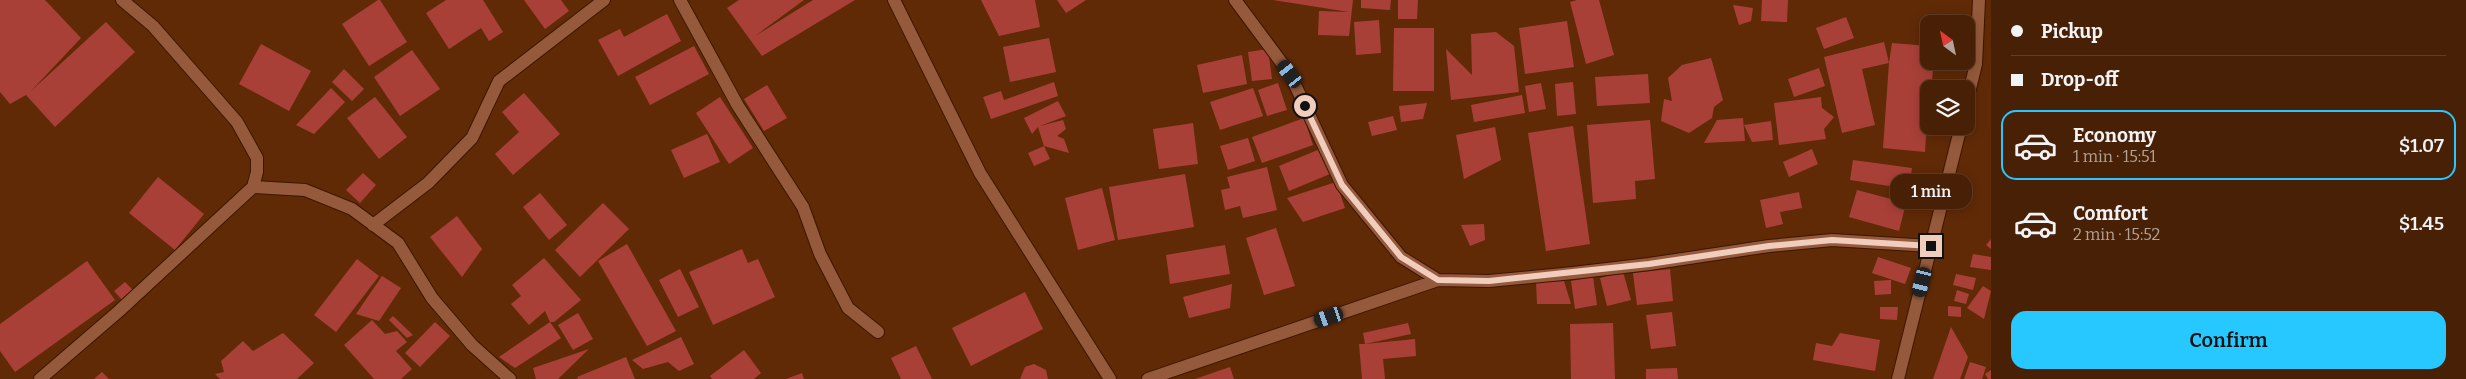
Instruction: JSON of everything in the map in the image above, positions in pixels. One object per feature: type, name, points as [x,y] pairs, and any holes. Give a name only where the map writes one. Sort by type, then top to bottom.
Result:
[{"type":"street","points":[[40,379],[119,311],[253,187],[257,172],[257,158],[237,122],[154,26],[122,0]]},
{"type":"street","points":[[373,225],[428,183],[472,138],[499,82],[604,0]]},
{"type":"street","points":[[680,0],[738,106],[803,207],[820,254],[848,308],[878,332]]},
{"type":"street","points":[[894,0],[980,173],[1110,379]]},
{"type":"street","points":[[1235,0],[1290,74],[1342,185],[1401,257],[1438,280]]},
{"type":"street","points":[[1972,80],[1976,64],[1979,0]]},
{"type":"street","points":[[1898,379],[1959,135]]},
{"type":"street","points":[[253,187],[305,190],[352,209],[398,243],[432,298],[472,345],[510,379]]},
{"type":"street","points":[[1148,379],[1438,280],[1489,281],[1649,264],[1769,246],[1832,240],[1931,246]]},
{"type":"building","points":[[0,0],[45,0],[81,38],[31,91],[106,22],[135,52],[55,127],[26,95],[10,104],[0,92]]},
{"type":"building","points":[[380,0],[407,42],[369,66],[342,24]]},
{"type":"building","points":[[446,0],[483,0],[503,32],[489,41],[481,28],[449,49],[426,13]]},
{"type":"building","points":[[524,0],[561,0],[569,11],[545,29]]},
{"type":"building","points":[[739,0],[804,0],[755,36],[813,0],[855,0],[762,56],[727,8]]},
{"type":"building","points":[[981,0],[1035,0],[1040,27],[999,36]]},
{"type":"building","points":[[1057,0],[1086,0],[1066,13]]},
{"type":"building","points":[[1273,0],[1353,0],[1349,36],[1318,35],[1319,11],[1349,12]]},
{"type":"building","points":[[1361,0],[1391,0],[1390,10],[1361,8]]},
{"type":"building","points":[[1398,0],[1418,0],[1417,19],[1398,19]]},
{"type":"building","points":[[1577,0],[1599,0],[1614,55],[1586,64],[1570,2]]},
{"type":"building","points":[[1762,0],[1788,0],[1787,22],[1761,21]]},
{"type":"building","points":[[1733,5],[1753,8],[1751,21],[1739,25]]},
{"type":"building","points":[[667,14],[681,41],[618,76],[598,40],[620,29],[624,37]]},
{"type":"building","points":[[1846,17],[1854,38],[1824,49],[1816,28]]},
{"type":"building","points":[[1379,20],[1381,53],[1356,55],[1354,22]]},
{"type":"building","points":[[1567,21],[1574,67],[1525,74],[1519,28]]},
{"type":"building","points":[[1394,28],[1434,28],[1434,91],[1393,91]]},
{"type":"building","points":[[1496,32],[1514,46],[1519,92],[1451,100],[1446,49],[1472,75],[1471,34]]},
{"type":"building","points":[[1049,38],[1056,72],[1010,82],[1003,47]]},
{"type":"building","points":[[1884,42],[1889,63],[1862,69],[1875,125],[1842,133],[1824,57]]},
{"type":"building","points":[[1892,43],[1920,45],[1920,70],[1933,70],[1932,80],[1920,80],[1920,135],[1926,135],[1925,152],[1883,148]]},
{"type":"building","points":[[261,44],[311,71],[289,111],[239,84]]},
{"type":"building","points":[[694,46],[709,74],[650,105],[635,77]]},
{"type":"building","points":[[1268,49],[1272,79],[1252,81],[1248,52]]},
{"type":"building","points":[[412,50],[440,89],[400,116],[374,77]]},
{"type":"building","points":[[1242,55],[1247,84],[1203,93],[1197,65]]},
{"type":"building","points":[[1711,58],[1723,100],[1714,107],[1712,118],[1689,133],[1661,121],[1664,99],[1672,101],[1668,78],[1682,65]]},
{"type":"building","points":[[1819,68],[1825,86],[1794,97],[1788,79]]},
{"type":"building","points":[[344,69],[364,89],[352,101],[332,82]]},
{"type":"building","points":[[1648,74],[1650,103],[1597,106],[1595,77]]},
{"type":"building","points":[[1054,82],[1058,96],[991,119],[983,97],[1001,91],[1004,100]]},
{"type":"building","points":[[1573,82],[1576,114],[1557,116],[1555,84]]},
{"type":"building","points":[[1278,83],[1287,110],[1267,116],[1258,90]]},
{"type":"building","points":[[1541,83],[1546,109],[1529,112],[1525,86]]},
{"type":"building","points":[[767,85],[787,118],[764,131],[744,99]]},
{"type":"building","points":[[331,88],[345,102],[314,134],[296,125]]},
{"type":"building","points":[[1253,88],[1263,116],[1220,130],[1210,102]]},
{"type":"building","points":[[524,93],[560,134],[513,175],[495,154],[519,132],[502,112]]},
{"type":"building","points":[[1522,95],[1525,113],[1474,122],[1471,105]]},
{"type":"building","points":[[375,97],[407,137],[379,159],[347,118]]},
{"type":"building","points":[[720,97],[753,148],[729,164],[696,113]]},
{"type":"building","points":[[1821,97],[1822,108],[1834,117],[1824,129],[1826,139],[1779,145],[1774,103]]},
{"type":"building","points":[[1058,101],[1066,116],[1040,126],[1063,120],[1066,129],[1057,136],[1064,139],[1069,153],[1044,146],[1038,127],[1032,134],[1024,118]]},
{"type":"building","points":[[1427,103],[1423,119],[1401,122],[1399,106]]},
{"type":"building","points":[[1393,116],[1397,130],[1372,136],[1368,122]]},
{"type":"building","points":[[1304,118],[1313,145],[1262,163],[1252,137]]},
{"type":"building","points":[[1743,118],[1745,141],[1704,143],[1717,120]]},
{"type":"building","points":[[1650,120],[1655,179],[1635,181],[1636,199],[1593,203],[1587,125]]},
{"type":"building","points":[[1771,121],[1773,140],[1752,142],[1744,125]]},
{"type":"building","points":[[1193,123],[1198,164],[1159,169],[1153,129]]},
{"type":"building","points":[[1573,126],[1590,244],[1546,251],[1528,133]]},
{"type":"building","points":[[1495,127],[1501,160],[1464,179],[1456,135]]},
{"type":"building","points":[[707,134],[720,162],[684,178],[671,150]]},
{"type":"building","points":[[1248,138],[1255,161],[1228,170],[1220,146]]},
{"type":"building","points":[[1044,146],[1050,159],[1034,166],[1028,153]]},
{"type":"building","points":[[1320,149],[1330,174],[1289,191],[1279,166]]},
{"type":"building","points":[[1812,149],[1818,164],[1789,177],[1783,162]]},
{"type":"building","points":[[1853,160],[1912,168],[1909,189],[1850,180]]},
{"type":"building","points":[[1267,167],[1277,210],[1243,218],[1240,206],[1225,210],[1221,190],[1230,188],[1227,177]]},
{"type":"building","points":[[363,173],[376,185],[360,203],[346,190]]},
{"type":"building","points":[[1185,174],[1194,227],[1118,240],[1109,187]]},
{"type":"building","points":[[158,177],[204,214],[175,250],[129,213]]},
{"type":"building","points":[[1336,182],[1345,208],[1303,222],[1287,198]]},
{"type":"building","points":[[1102,188],[1115,240],[1078,250],[1065,198]]},
{"type":"building","points":[[1857,190],[1906,203],[1899,231],[1849,217]]},
{"type":"building","points":[[1799,192],[1802,208],[1780,212],[1783,224],[1766,228],[1760,200]]},
{"type":"building","points":[[540,193],[567,225],[549,240],[523,207]]},
{"type":"building","points":[[603,203],[629,229],[580,277],[555,250]]},
{"type":"building","points":[[457,216],[482,249],[462,277],[430,237]]},
{"type":"building","points":[[1484,224],[1485,240],[1470,246],[1461,225]]},
{"type":"building","points":[[1276,228],[1295,286],[1264,295],[1246,238]]},
{"type":"building","points":[[1991,239],[1991,249],[1986,245]]},
{"type":"building","points":[[627,244],[676,331],[647,346],[598,261]]},
{"type":"building","points":[[1225,245],[1230,274],[1170,284],[1166,255]]},
{"type":"building","points":[[742,249],[748,263],[758,259],[775,297],[713,325],[689,272]]},
{"type":"building","points":[[1973,254],[1991,257],[1991,270],[1970,267]]},
{"type":"building","points":[[1878,257],[1911,268],[1905,284],[1872,273]]},
{"type":"building","points":[[544,258],[581,300],[554,322],[550,322],[545,311],[529,325],[511,304],[521,296],[512,285]]},
{"type":"building","points":[[357,259],[379,276],[336,332],[314,315]]},
{"type":"building","points":[[87,261],[115,300],[15,372],[0,351],[0,324]]},
{"type":"building","points":[[680,269],[699,307],[678,317],[659,280]]},
{"type":"building","points":[[1670,269],[1673,301],[1637,305],[1633,273]]},
{"type":"building","points":[[1623,272],[1631,300],[1607,306],[1600,278]]},
{"type":"building","points":[[1956,274],[1976,278],[1973,290],[1953,285]]},
{"type":"building","points":[[382,276],[401,288],[379,321],[356,314]]},
{"type":"building","points":[[1593,277],[1597,305],[1575,309],[1571,281]]},
{"type":"building","points":[[1891,280],[1891,294],[1875,295],[1874,281]]},
{"type":"building","points":[[1564,281],[1571,304],[1537,304],[1536,282]]},
{"type":"building","points":[[125,282],[134,291],[123,301],[114,291]]},
{"type":"building","points":[[1232,284],[1230,308],[1189,318],[1183,297]]},
{"type":"building","points":[[1983,286],[1991,291],[1984,319],[1967,308]]},
{"type":"building","points":[[1957,290],[1969,294],[1966,304],[1954,301]]},
{"type":"building","points":[[1025,292],[1043,329],[971,366],[952,328]]},
{"type":"building","points":[[1948,306],[1961,307],[1961,317],[1948,316]]},
{"type":"building","points":[[1880,307],[1898,307],[1897,320],[1880,319]]},
{"type":"building","points":[[1672,312],[1676,346],[1651,349],[1646,315]]},
{"type":"building","points":[[578,313],[593,339],[573,350],[558,325]]},
{"type":"building","points":[[393,316],[413,335],[407,338],[389,320]]},
{"type":"building","points":[[372,320],[385,334],[397,331],[407,342],[396,351],[412,369],[401,379],[374,379],[344,345]]},
{"type":"building","points":[[435,322],[450,336],[420,367],[405,353]]},
{"type":"building","points":[[550,322],[561,338],[515,368],[499,357]]},
{"type":"building","points":[[1408,323],[1411,334],[1365,344],[1363,333]]},
{"type":"building","points":[[1613,323],[1615,379],[1571,379],[1570,324]]},
{"type":"building","points":[[1951,327],[1968,357],[1960,379],[1933,379]]},
{"type":"building","points":[[283,333],[314,363],[297,379],[220,379],[215,374],[224,372],[221,361],[243,341],[253,351]]},
{"type":"building","points":[[1840,333],[1880,340],[1875,371],[1813,360],[1816,343],[1832,346]]},
{"type":"building","points":[[681,337],[694,364],[679,371],[668,362],[643,369],[632,360]]},
{"type":"building","points":[[1415,339],[1416,356],[1383,359],[1385,379],[1362,379],[1359,344]]},
{"type":"building","points":[[916,346],[932,379],[901,379],[891,358]]},
{"type":"building","points":[[589,349],[558,379],[536,379],[533,368]]},
{"type":"building","points":[[744,350],[761,373],[754,379],[712,379],[710,376]]},
{"type":"building","points":[[626,357],[635,379],[578,379],[577,377]]},
{"type":"building","points":[[1970,362],[1986,367],[1982,379],[1964,379]]},
{"type":"building","points":[[1034,364],[1046,370],[1048,379],[1020,379],[1025,367]]},
{"type":"building","points":[[1230,367],[1234,379],[1195,379]]},
{"type":"building","points":[[1677,368],[1678,379],[1646,379],[1646,369]]},
{"type":"building","points":[[1991,370],[1991,379],[1988,379],[1985,374]]},
{"type":"building","points":[[102,372],[109,379],[94,379]]},
{"type":"building","points":[[802,373],[804,379],[786,379]]},
{"type":"route","points":[[1305,106],[1342,185],[1401,257],[1438,280],[1489,281],[1649,264],[1769,246],[1832,240],[1931,246]]}]
